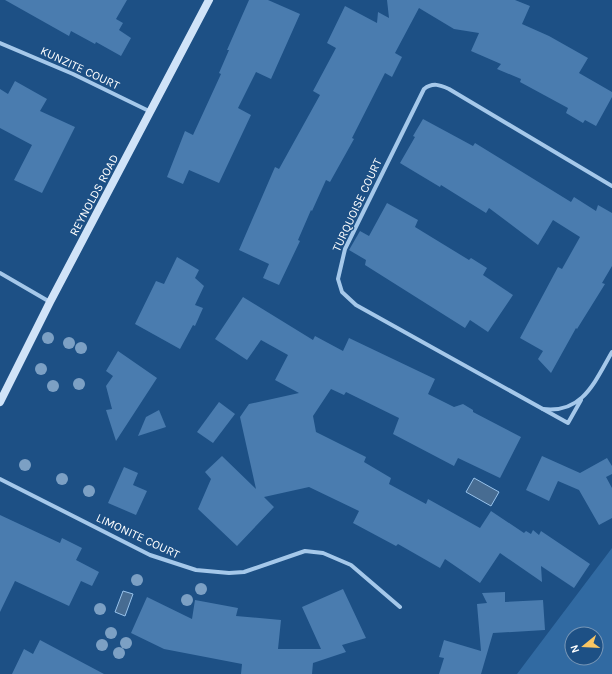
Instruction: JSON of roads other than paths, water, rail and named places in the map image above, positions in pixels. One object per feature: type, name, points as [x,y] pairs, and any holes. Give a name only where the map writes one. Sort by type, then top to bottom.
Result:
[{"type":"street","name":"REYNOLDS ROAD","points":[[0,402],[50,302],[209,0]]},
{"type":"street","name":"KUNZITE COURT","points":[[0,43],[73,74],[151,112]]},
{"type":"street","name":"TURQUOISE COURT","points":[[581,400],[568,423],[349,300],[342,292],[338,279],[345,249],[424,89],[430,84],[439,84],[449,89],[612,186]]},
{"type":"street","points":[[0,273],[50,302]]},
{"type":"street","points":[[540,408],[554,410],[581,400],[591,389],[612,352]]},
{"type":"street","name":"LIMONITE COURT","points":[[0,479],[150,555],[196,570],[229,573],[244,572],[305,551],[323,553],[350,565],[400,607]]}]
